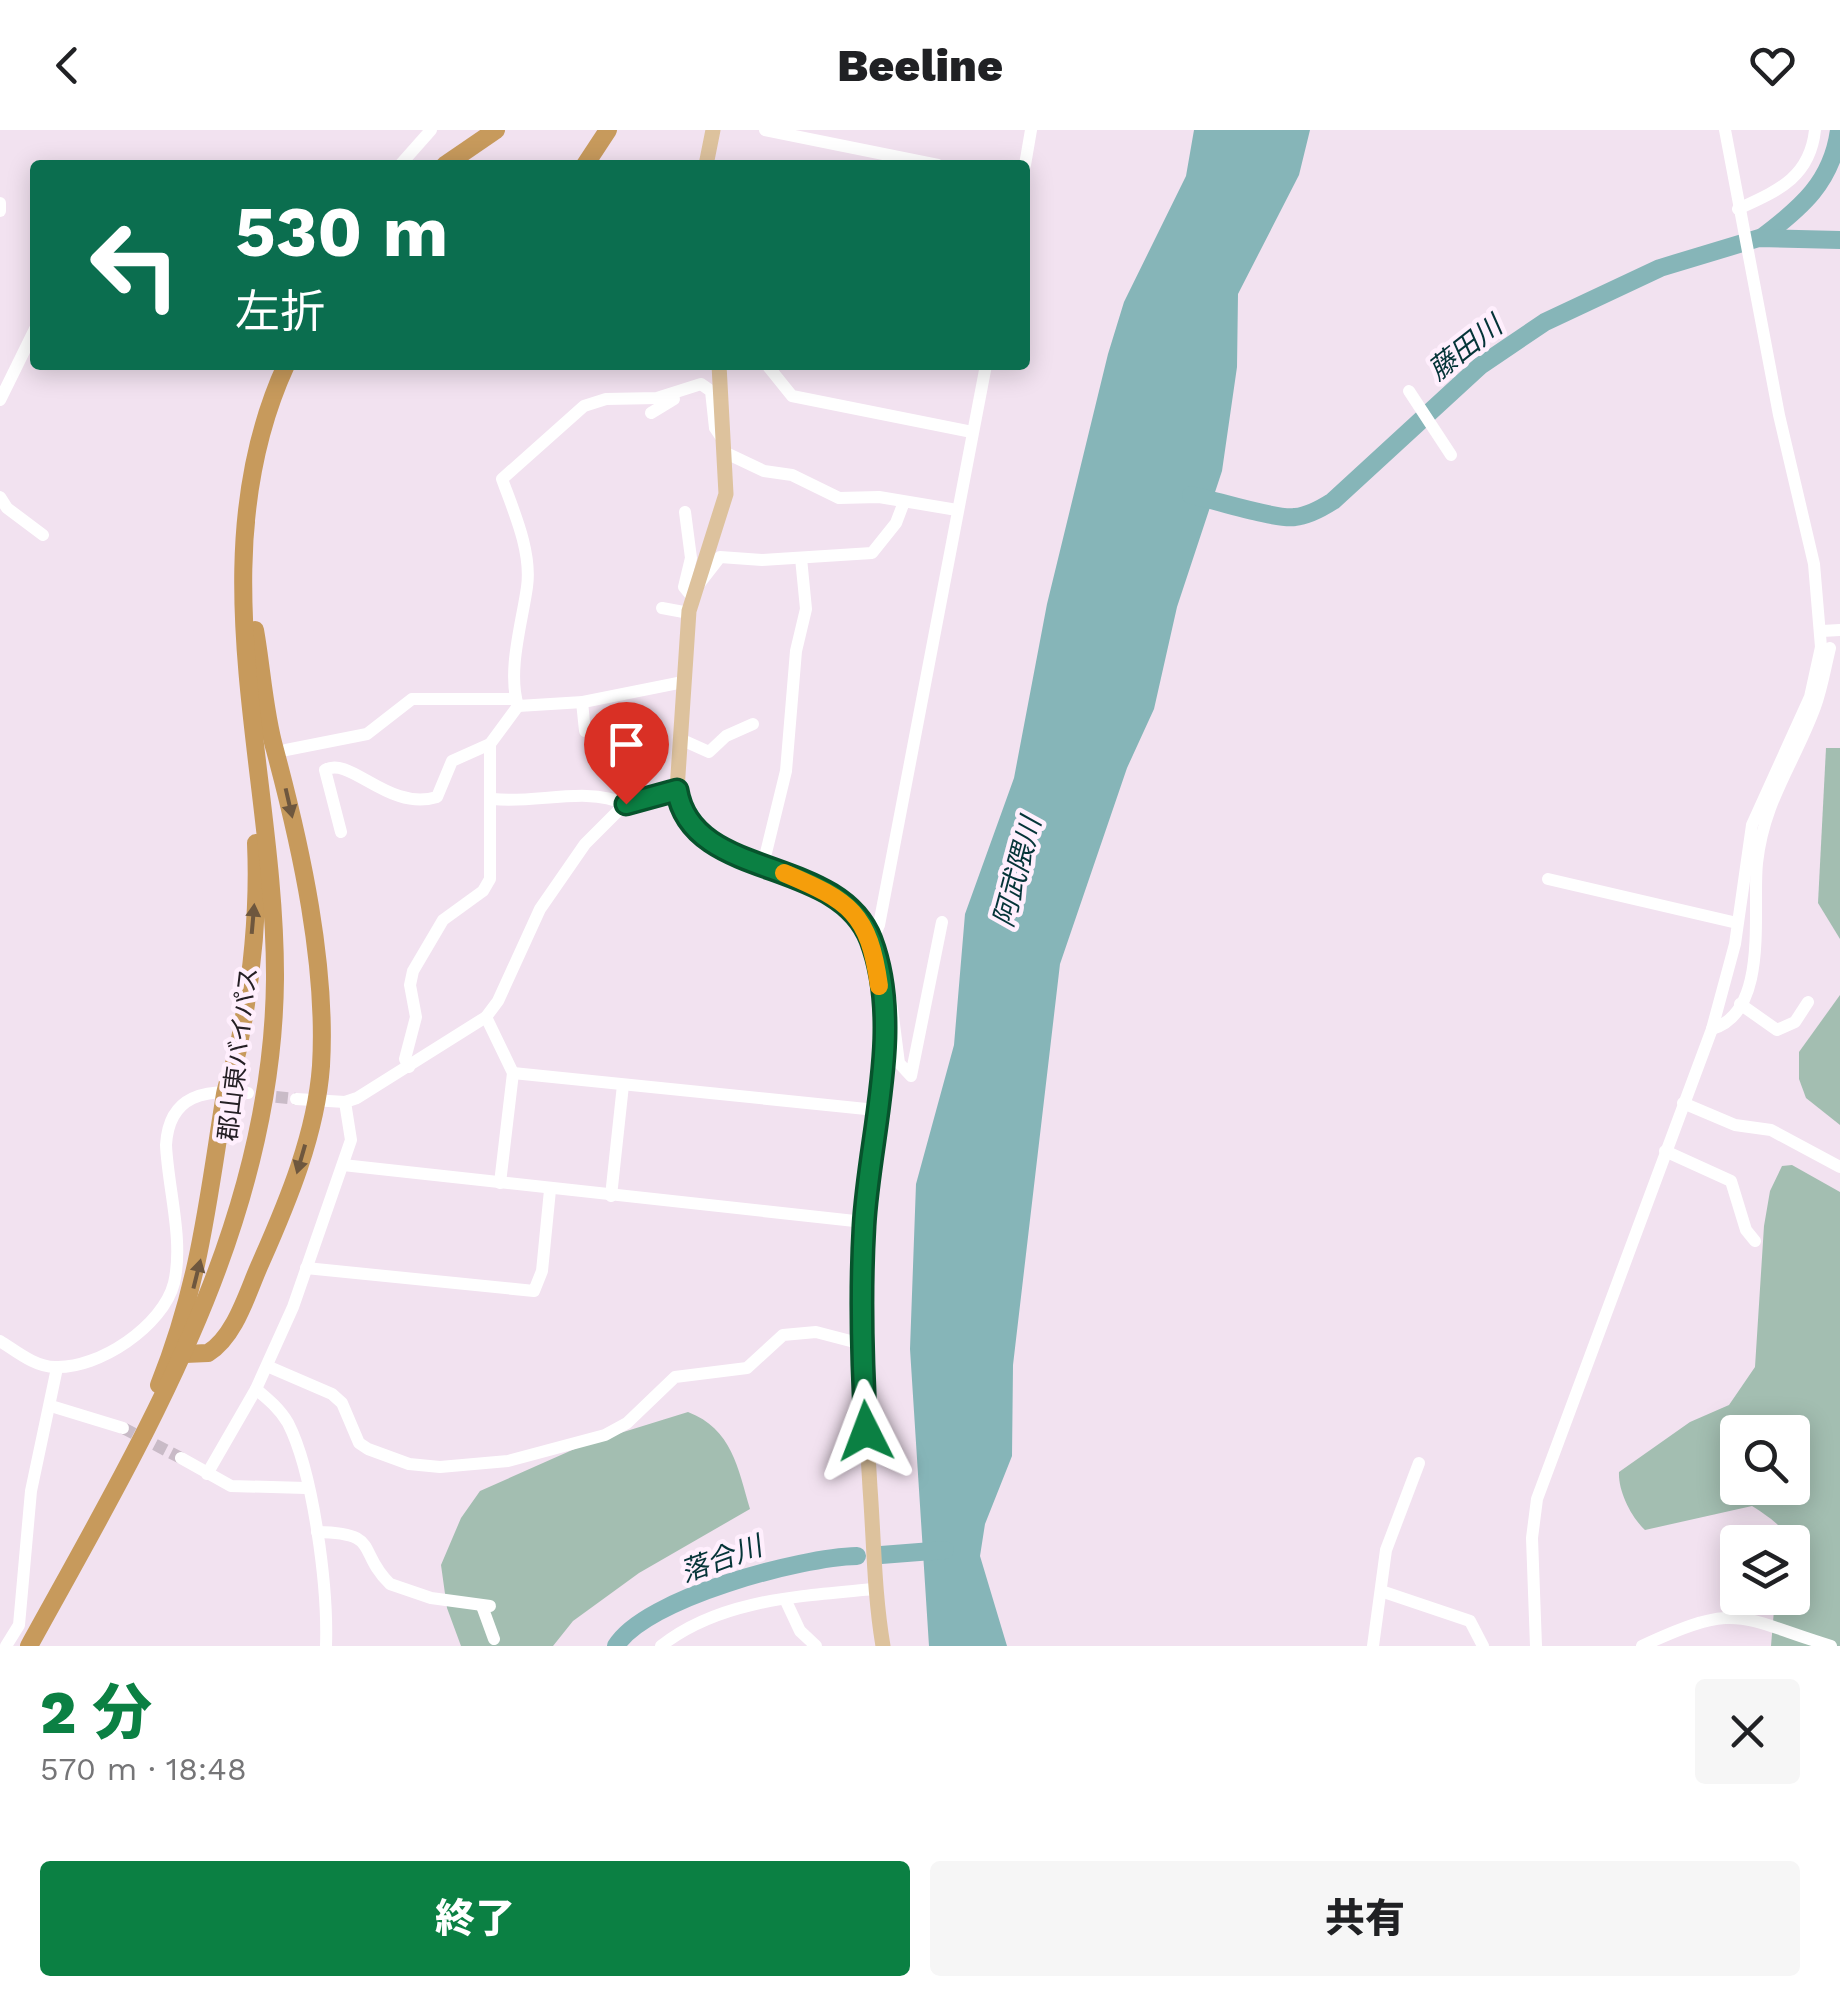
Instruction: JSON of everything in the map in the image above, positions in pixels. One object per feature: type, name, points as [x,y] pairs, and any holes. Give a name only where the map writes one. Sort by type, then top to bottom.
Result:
[{"type":"highway","points":[[440,160],[478,130]]},
{"type":"highway","points":[[452,160],[496,130]]},
{"type":"highway","points":[[588,160],[608,130]]},
{"type":"highway","name":"郡山東バイパス","points":[[16,1643],[141,1438],[185,1354],[240,1202],[264,1088],[275,981],[267,836],[242,571],[253,472],[284,370]]},
{"type":"highway","points":[[185,1354],[208,1353],[229,1330],[288,1200],[320,1013],[304,884],[242,571]]},
{"type":"highway","points":[[141,1438],[195,1282],[226,1091],[238,1050],[257,865],[240,663],[242,602]]},
{"type":"main road","points":[[707,160],[713,130]]},
{"type":"main road","points":[[720,370],[726,446],[722,513],[693,599],[683,682],[677,790],[685,815],[702,836],[840,898],[859,916],[872,942],[882,1001],[864,1222],[862,1344],[874,1589],[883,1646]]},
{"type":"street","points":[[404,160],[431,130]]},
{"type":"street","points":[[766,130],[913,160]]},
{"type":"street","points":[[1026,160],[1031,130]]},
{"type":"street","points":[[1536,1646],[1532,1538],[1537,1498],[1712,1029],[1737,923],[1752,826],[1810,697],[1822,631],[1814,564],[1751,276],[1724,130]]},
{"type":"street","points":[[1739,212],[1796,178],[1814,145],[1815,130]]},
{"type":"street","points":[[0,203],[0,212]]},
{"type":"street","points":[[0,400],[5,373],[30,336]]},
{"type":"street","points":[[771,370],[792,396],[972,432]]},
{"type":"street","points":[[872,942],[879,925],[985,370]]},
{"type":"street","points":[[341,832],[325,770],[329,767],[340,766],[401,800],[437,798],[452,761],[490,744],[517,702],[528,576],[517,520],[502,479],[584,406],[606,399],[657,398],[697,382],[709,387],[715,428],[726,446],[764,471],[792,475],[839,498],[957,510]]},
{"type":"street","points":[[651,413],[688,386]]},
{"type":"street","points":[[1410,394],[1449,453]]},
{"type":"street","points":[[0,497],[7,508],[43,535]]},
{"type":"street","points":[[662,608],[693,599],[720,557],[802,558],[872,552],[896,523],[904,502]]},
{"type":"street","points":[[685,512],[691,558],[684,587],[693,599]]},
{"type":"street","points":[[764,865],[786,772],[796,651],[806,609],[802,558]]},
{"type":"street","points":[[1822,631],[1840,630]]},
{"type":"street","points":[[1712,1029],[1726,1022],[1740,1004],[1754,974],[1754,901],[1766,812],[1815,707],[1830,648]]},
{"type":"street","points":[[286,750],[367,734],[412,699],[582,702],[683,682]]},
{"type":"street","points":[[582,702],[585,731]]},
{"type":"street","points":[[680,739],[709,752],[726,736],[753,724]]},
{"type":"street","points":[[408,1067],[406,1059],[416,1026],[413,971],[442,920],[488,884],[493,799],[490,744]]},
{"type":"street","points":[[493,799],[534,802],[595,796],[626,804],[677,790]]},
{"type":"street","points":[[305,1101],[345,1102],[486,1017],[498,1001],[540,908],[562,874],[626,804]]},
{"type":"street","points":[[543,873],[562,874]]},
{"type":"street","points":[[1548,879],[1737,923]]},
{"type":"street","points":[[882,1001],[891,1001],[899,1064],[911,1076],[942,922]]},
{"type":"street","points":[[1740,1004],[1777,1030],[1794,1022],[1808,1002]]},
{"type":"street","points":[[486,1017],[513,1073],[500,1183]]},
{"type":"street","points":[[513,1073],[876,1110]]},
{"type":"street","points":[[611,1196],[623,1085]]},
{"type":"street","points":[[0,1341],[33,1361],[57,1368],[90,1360],[146,1327],[167,1300],[176,1259],[166,1134],[177,1112],[194,1096],[226,1091],[248,1094]]},
{"type":"street","points":[[207,1474],[267,1366],[306,1268],[351,1134],[345,1102]]},
{"type":"street","points":[[1683,1102],[1735,1124],[1771,1130],[1840,1167]]},
{"type":"street","points":[[1665,1151],[1733,1183],[1746,1230],[1755,1242]]},
{"type":"street","points":[[343,1165],[864,1222]]},
{"type":"street","points":[[306,1268],[534,1291],[542,1270],[550,1190]]},
{"type":"street","points":[[267,1366],[332,1394],[342,1403],[359,1443],[368,1449],[409,1464],[440,1467],[508,1460],[605,1435],[628,1424],[675,1377],[747,1368],[783,1335],[816,1332],[862,1344]]},
{"type":"street","points":[[16,1643],[31,1490],[57,1368]]},
{"type":"street","points":[[256,1388],[287,1422],[306,1488],[326,1596],[326,1646]]},
{"type":"street","points":[[50,1406],[122,1428]]},
{"type":"street","points":[[181,1458],[230,1486],[306,1488]]},
{"type":"street","points":[[1373,1646],[1386,1550],[1419,1463]]},
{"type":"street","points":[[317,1532],[344,1532],[359,1538],[390,1584],[439,1600],[486,1606],[494,1640]]},
{"type":"street","points":[[661,1646],[704,1619],[786,1598],[874,1589]]},
{"type":"street","points":[[1381,1591],[1470,1622],[1483,1646]]},
{"type":"street","points":[[786,1598],[800,1631],[816,1646]]},
{"type":"street","points":[[1642,1646],[1714,1618],[1745,1616],[1832,1646]]},
{"type":"street","points":[[1680,1630],[1689,1646]]},
{"type":"shaded area","points":[[1826,748],[1840,748],[1840,939],[1818,903]]},
{"type":"shaded area","points":[[1840,995],[1840,1125],[1806,1098],[1799,1079],[1799,1052]]},
{"type":"shaded area","points":[[1792,1165],[1840,1192],[1840,1646],[1771,1646],[1774,1615],[1810,1615],[1810,1525],[1778,1525],[1752,1506],[1645,1530],[1626,1503],[1619,1479],[1619,1472],[1690,1422],[1729,1405],[1755,1367],[1764,1226],[1770,1191],[1782,1166]]},
{"type":"shaded area","points":[[688,1412],[703,1419],[724,1439],[737,1465],[750,1509],[639,1573],[573,1621],[553,1646],[461,1646],[447,1608],[441,1565],[461,1518],[480,1491],[588,1443]]},
{"type":"water","name":"阿武隈川","points":[[1194,130],[1310,130],[1299,175],[1238,294],[1237,367],[1222,471],[1177,607],[1154,709],[1127,768],[1060,964],[1013,1365],[1012,1456],[985,1524],[980,1556],[1007,1646],[929,1646],[910,1349],[916,1184],[954,1045],[965,914],[1014,778],[1047,604],[1108,354],[1124,302],[1186,176]]},
{"type":"waterway","points":[[1761,238],[1789,216],[1822,179],[1839,130]]},
{"type":"waterway","name":"藤田川","points":[[1191,495],[1274,516],[1310,513],[1333,501],[1480,366],[1545,322],[1660,268],[1759,238],[1840,240]]},
{"type":"waterway","name":"落合川","points":[[881,1555],[945,1550]]},
{"type":"waterway","name":"落合川","points":[[616,1646],[632,1628],[658,1612],[727,1583],[800,1564],[857,1556]]},
{"type":"tunnel","points":[[258,1095],[296,1099]]},
{"type":"tunnel","points":[[123,1428],[181,1458]]},
{"type":"slow traffic","points":[[784,873],[823,889],[854,910],[872,942],[879,986]]},
{"type":"route","points":[[626,804],[677,790],[685,815],[702,836],[840,898],[859,916],[872,942],[882,1001],[882,1047],[864,1222],[860,1314],[866,1431]]}]
